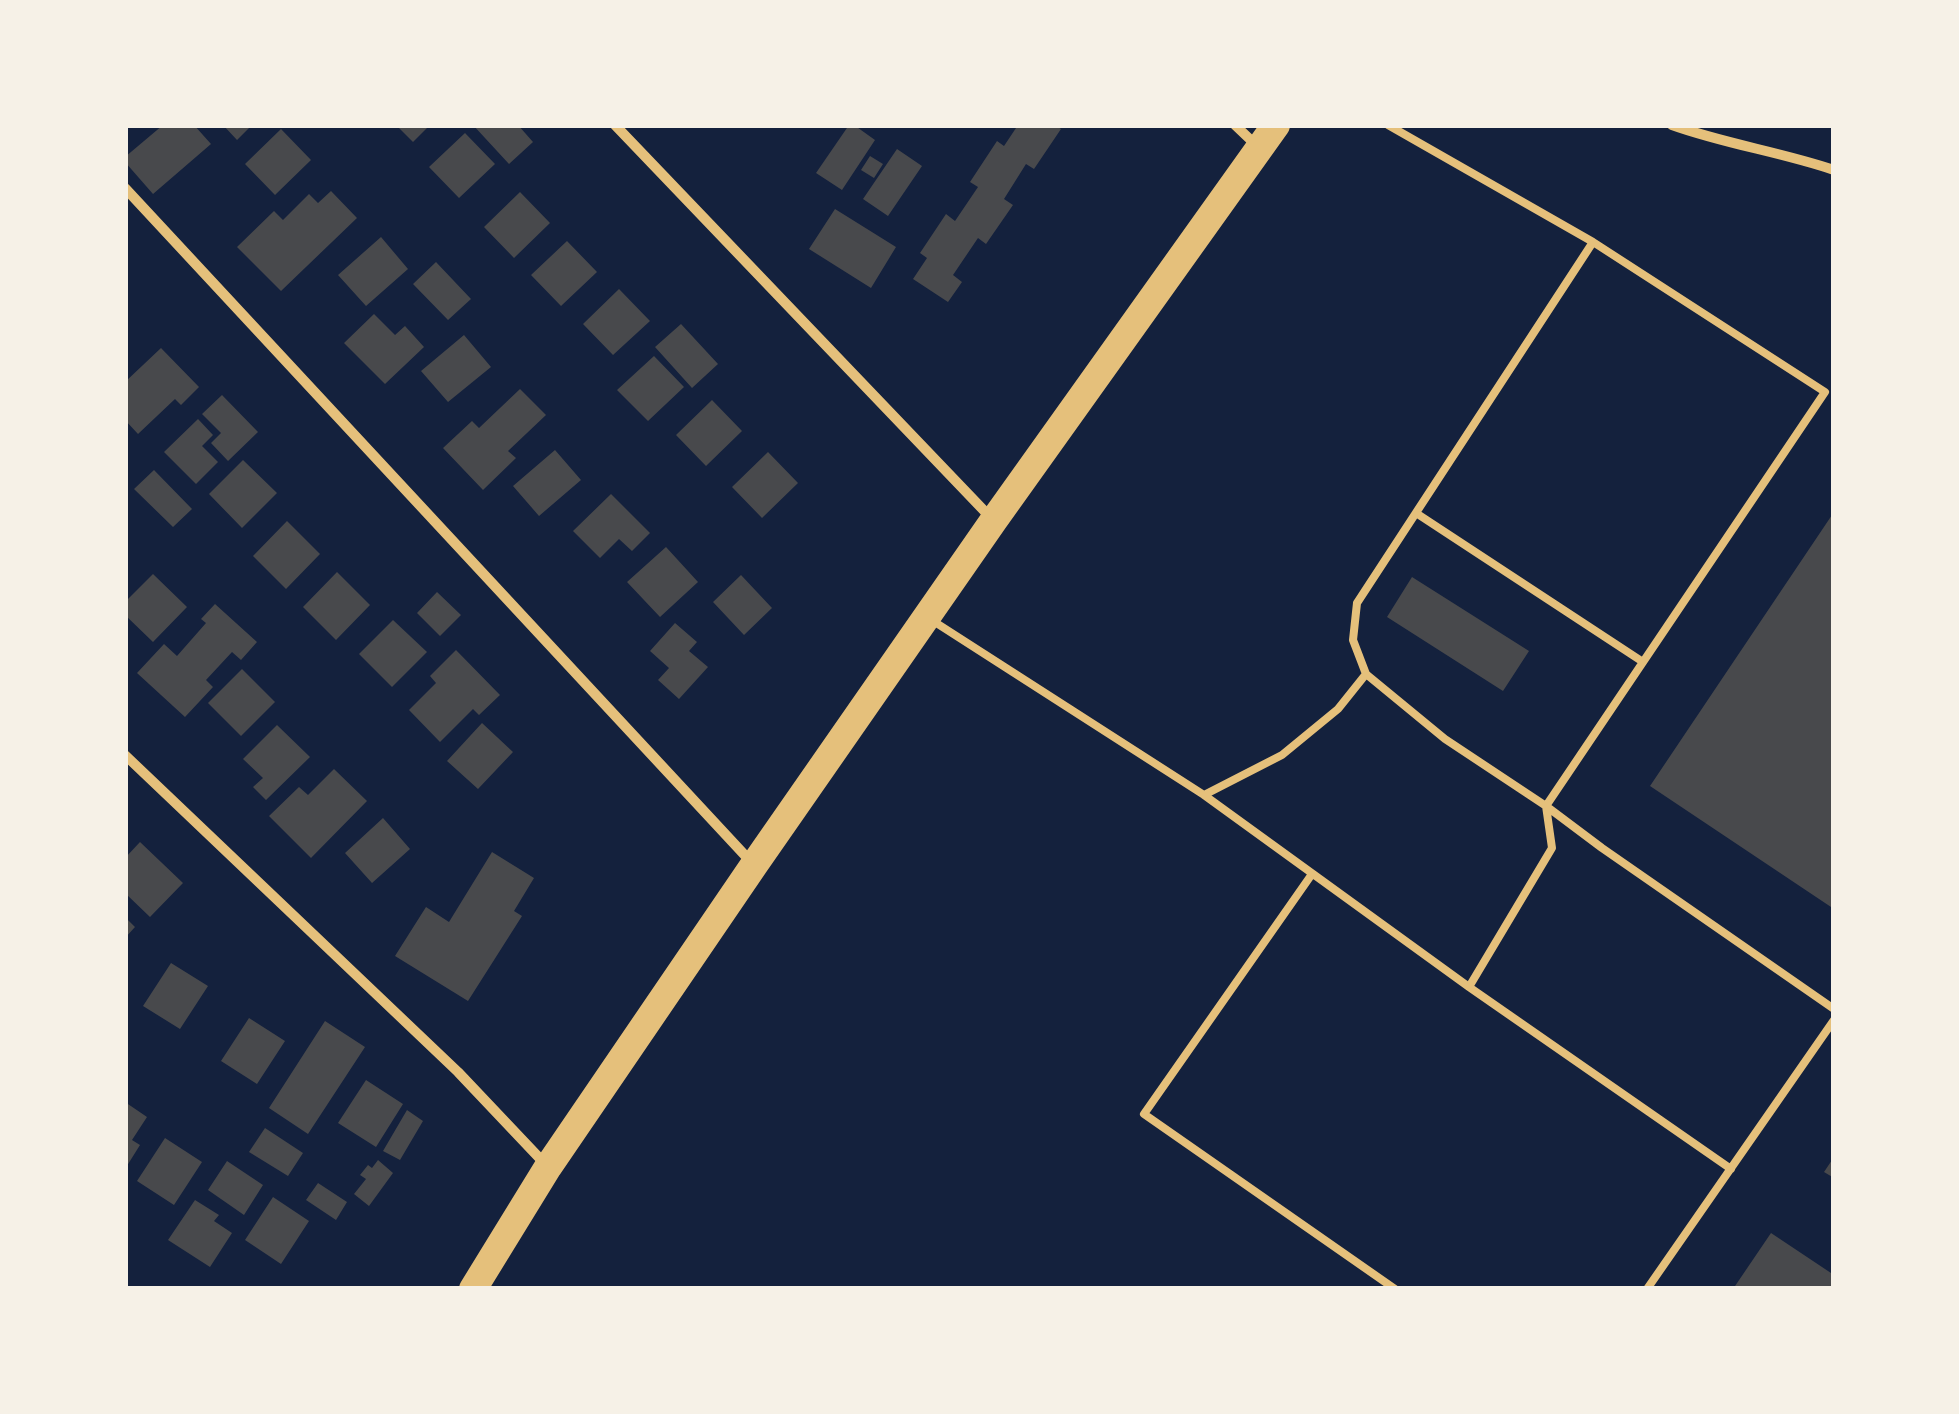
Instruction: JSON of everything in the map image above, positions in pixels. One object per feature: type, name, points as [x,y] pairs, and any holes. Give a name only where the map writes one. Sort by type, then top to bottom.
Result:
[{"type":"highway","points":[[473,1289],[548,1166],[754,865],[1276,125]]},
{"type":"street","points":[[615,125],[994,520]]},
{"type":"street","points":[[1235,125],[1260,149]]},
{"type":"street","points":[[1672,125],[1834,170]]},
{"type":"street","points":[[125,188],[754,865]]},
{"type":"street","points":[[125,755],[458,1072],[548,1166]]},
{"type":"lane","points":[[1388,125],[1593,242],[1830,395],[1546,806],[1552,848],[1469,987]]},
{"type":"lane","points":[[1593,242],[1357,603],[1353,640],[1366,674],[1445,738],[1834,1009]]},
{"type":"lane","points":[[1416,513],[1643,662]]},
{"type":"lane","points":[[926,616],[1204,796],[1469,987],[1731,1168]]},
{"type":"lane","points":[[1204,796],[1282,755],[1338,709],[1366,674]]},
{"type":"lane","points":[[1312,874],[1144,1114],[1394,1289]]},
{"type":"lane","points":[[1647,1289],[1834,1020]]},
{"type":"building","points":[[163,125],[194,125],[211,144],[153,194],[125,162],[125,157]]},
{"type":"building","points":[[223,125],[252,125],[237,140]]},
{"type":"building","points":[[396,125],[430,125],[413,142]]},
{"type":"building","points":[[473,125],[518,125],[533,142],[509,164]]},
{"type":"building","points":[[849,125],[875,140],[842,190],[816,173]]},
{"type":"building","points":[[1018,125],[1055,125],[1061,129],[1034,169],[1026,164],[1004,199],[1013,205],[986,244],[978,238],[953,275],[962,282],[948,302],[913,279],[927,258],[920,253],[946,214],[955,221],[978,187],[970,182],[997,141],[1004,146]]},
{"type":"building","points":[[281,129],[311,160],[275,195],[245,164]]},
{"type":"building","points":[[465,133],[495,164],[459,198],[429,167]]},
{"type":"building","points":[[897,149],[922,166],[888,216],[863,199]]},
{"type":"building","points":[[870,156],[883,164],[874,178],[861,170]]},
{"type":"building","points":[[331,191],[357,218],[281,291],[237,247],[274,211],[283,220],[309,194],[318,203]]},
{"type":"building","points":[[520,192],[550,223],[514,258],[484,227]]},
{"type":"building","points":[[835,209],[896,247],[871,288],[809,249]]},
{"type":"building","points":[[381,237],[408,269],[366,306],[338,275]]},
{"type":"building","points":[[567,241],[597,272],[561,306],[531,275]]},
{"type":"building","points":[[436,262],[471,299],[448,320],[413,284]]},
{"type":"building","points":[[619,289],[650,321],[613,355],[583,324]]},
{"type":"building","points":[[374,314],[395,335],[405,326],[424,347],[385,384],[344,343]]},
{"type":"building","points":[[681,324],[718,364],[692,388],[655,347]]},
{"type":"building","points":[[464,335],[491,367],[448,402],[421,371]]},
{"type":"building","points":[[161,348],[199,387],[181,405],[175,399],[138,434],[125,420],[125,382]]},
{"type":"building","points":[[654,356],[684,387],[648,421],[617,390]]},
{"type":"building","points":[[520,389],[546,415],[508,451],[516,458],[483,490],[443,448],[472,421],[479,428]]},
{"type":"building","points":[[222,395],[258,432],[228,461],[211,443],[221,433],[202,414]]},
{"type":"building","points":[[712,400],[742,431],[706,466],[676,435]]},
{"type":"building","points":[[198,419],[213,435],[202,446],[218,462],[196,484],[164,452]]},
{"type":"building","points":[[555,450],[581,480],[539,516],[513,486]]},
{"type":"building","points":[[768,452],[798,483],[762,518],[732,487]]},
{"type":"building","points":[[243,460],[277,493],[242,528],[209,494]]},
{"type":"building","points":[[154,470],[192,509],[173,527],[134,489]]},
{"type":"building","points":[[611,494],[650,533],[632,551],[619,539],[600,558],[573,531]]},
{"type":"building","points":[[1834,512],[1834,909],[1650,786]]},
{"type":"building","points":[[287,521],[320,554],[286,589],[253,556]]},
{"type":"building","points":[[666,547],[698,582],[660,617],[627,582]]},
{"type":"building","points":[[337,572],[370,605],[336,640],[303,607]]},
{"type":"building","points":[[153,574],[187,607],[153,642],[125,615],[125,602]]},
{"type":"building","points":[[741,575],[772,608],[744,635],[713,602]]},
{"type":"building","points":[[1412,577],[1529,651],[1503,691],[1387,617]]},
{"type":"building","points":[[437,592],[461,615],[440,636],[417,613]]},
{"type":"building","points":[[215,604],[257,642],[241,660],[232,652],[206,680],[213,687],[185,717],[137,673],[164,644],[177,656],[206,623],[201,619]]},
{"type":"building","points":[[393,620],[427,652],[392,687],[359,654]]},
{"type":"building","points":[[675,623],[697,642],[689,651],[708,667],[679,699],[658,680],[669,668],[650,651]]},
{"type":"building","points":[[456,650],[500,695],[479,715],[473,709],[440,742],[409,710],[436,683],[430,676]]},
{"type":"building","points":[[242,669],[275,702],[241,736],[208,703]]},
{"type":"building","points":[[482,723],[513,752],[478,789],[447,761]]},
{"type":"building","points":[[277,725],[310,757],[266,800],[253,787],[263,778],[243,759]]},
{"type":"building","points":[[334,769],[367,801],[311,858],[269,816],[299,787],[308,795]]},
{"type":"building","points":[[383,818],[410,849],[372,883],[345,853]]},
{"type":"building","points":[[140,842],[183,883],[150,917],[125,893],[125,858]]},
{"type":"building","points":[[492,852],[534,878],[514,911],[522,916],[468,1001],[395,956],[426,907],[449,922]]},
{"type":"building","points":[[125,917],[135,927],[125,938]]},
{"type":"building","points":[[171,963],[208,986],[180,1029],[143,1006]]},
{"type":"building","points":[[249,1018],[285,1041],[257,1084],[221,1061]]},
{"type":"building","points":[[325,1021],[365,1047],[308,1134],[269,1108]]},
{"type":"building","points":[[366,1080],[403,1104],[376,1147],[338,1123]]},
{"type":"building","points":[[125,1102],[147,1117],[132,1140],[140,1145],[125,1169]]},
{"type":"building","points":[[407,1110],[423,1121],[400,1160],[383,1151]]},
{"type":"building","points":[[265,1128],[303,1153],[288,1176],[249,1152]]},
{"type":"building","points":[[165,1138],[202,1162],[174,1205],[137,1181]]},
{"type":"building","points":[[1834,1157],[1834,1178],[1824,1172]]},
{"type":"building","points":[[378,1160],[393,1173],[369,1206],[354,1194],[366,1179],[360,1175]]},
{"type":"building","points":[[227,1161],[263,1185],[244,1215],[208,1190]]},
{"type":"building","points":[[318,1183],[347,1202],[336,1220],[306,1200]]},
{"type":"building","points":[[273,1197],[309,1221],[281,1264],[245,1240]]},
{"type":"building","points":[[195,1200],[219,1215],[214,1221],[232,1233],[210,1267],[168,1240]]},
{"type":"building","points":[[1771,1233],[1834,1275],[1834,1289],[1733,1289]]}]
